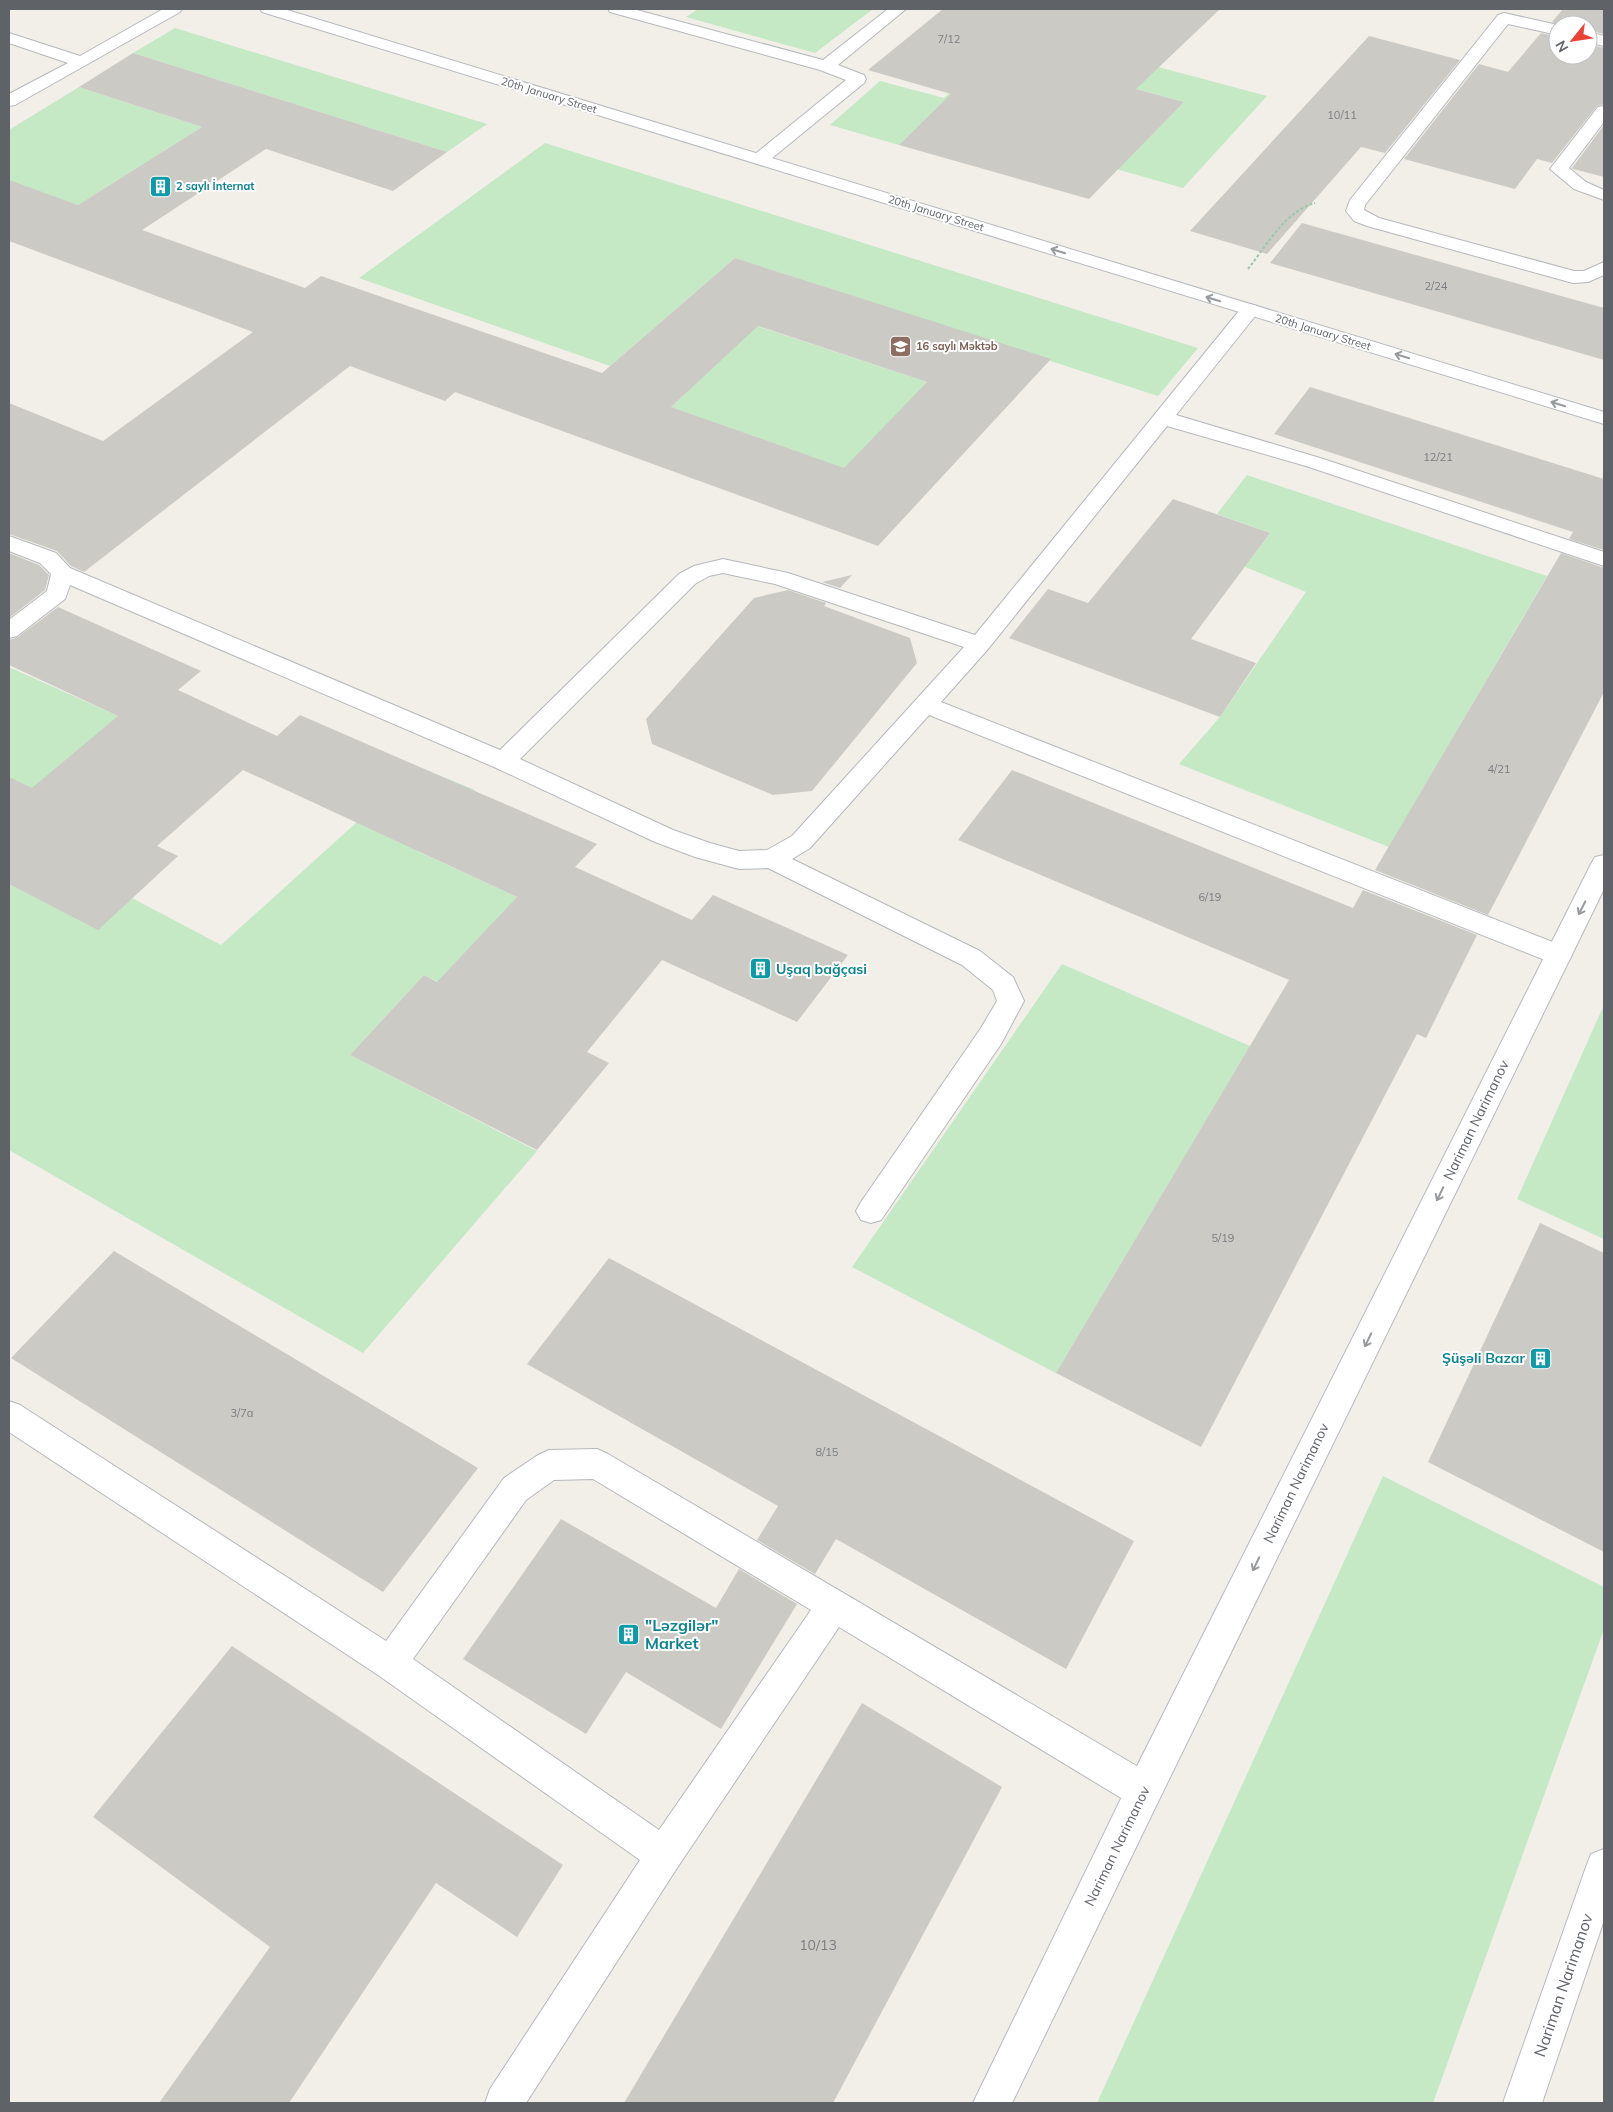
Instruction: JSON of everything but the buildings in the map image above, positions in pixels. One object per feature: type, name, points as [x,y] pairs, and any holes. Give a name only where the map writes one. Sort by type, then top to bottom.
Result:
[{"type":"street","points":[[11,99],[82,62],[174,9]]},
{"type":"street","name":"20th January Street","points":[[268,9],[1604,418]]},
{"type":"street","points":[[616,9],[826,66],[858,79],[760,159]]},
{"type":"street","points":[[826,66],[898,9]]},
{"type":"street","points":[[1548,27],[1508,13],[1356,204],[1355,210],[1360,216],[1373,222],[1573,277],[1588,276],[1604,268]]},
{"type":"street","points":[[9,38],[82,62]]},
{"type":"street","points":[[1604,111],[1559,169],[1572,181],[1592,192],[1604,195]]},
{"type":"street","points":[[9,543],[48,558],[62,573],[503,761],[664,836],[704,851],[739,860],[771,859],[801,842],[980,644],[1250,310]]},
{"type":"street","points":[[1164,418],[1313,462],[1604,559]]},
{"type":"street","points":[[503,761],[687,579],[702,570],[723,566],[780,578],[980,644]]},
{"type":"street","points":[[9,631],[57,594],[62,573]]},
{"type":"street","points":[[926,705],[1559,954]]},
{"type":"street","points":[[771,859],[971,958],[1004,984],[1011,1001],[990,1036],[871,1211]]},
{"type":"street","name":"Nariman Narimanov","points":[[992,2103],[1144,1791],[1604,864]]},
{"type":"street","points":[[9,1416],[390,1663],[664,1855]]},
{"type":"street","points":[[390,1663],[515,1489],[549,1465],[596,1464],[1144,1791]]},
{"type":"street","points":[[504,2103],[664,1855],[833,1606]]},
{"type":"street","name":"Nariman Narimanov","points":[[1522,2103],[1604,1867]]},
{"type":"path","points":[[1250,310],[1245,287],[1249,266],[1290,217],[1304,206],[1315,203],[1355,210]]},
{"type":"green space","points":[[698,9],[873,9],[815,53],[686,17]]},
{"type":"green space","points":[[1047,9],[1147,9],[1102,52],[1267,96],[1183,188],[1102,165],[1101,118],[1154,132],[1184,102],[1052,66],[1011,139],[929,116],[899,145],[830,125],[880,81],[944,98]]},
{"type":"green space","points":[[175,28],[487,124],[447,152],[133,53]]},
{"type":"green space","points":[[79,87],[202,127],[78,205],[9,181],[9,130]]},
{"type":"green space","points":[[545,143],[1198,348],[1158,396],[735,258],[610,366],[359,278]]},
{"type":"green space","points":[[757,326],[927,382],[845,469],[671,407]]},
{"type":"green space","points":[[1247,475],[1547,576],[1389,847],[1179,764],[1220,717],[1306,592],[1245,567],[1270,533],[1217,514]]},
{"type":"green space","points":[[11,668],[118,716],[69,806],[21,783],[9,792],[9,670]]},
{"type":"green space","points":[[414,765],[475,790],[417,851],[517,897],[494,922],[481,1003],[424,975],[350,1055],[537,1151],[363,1353],[9,1150],[9,884],[98,929],[132,898],[221,945],[357,822]]},
{"type":"green space","points":[[1062,964],[1250,1046],[1056,1373],[852,1267]]},
{"type":"green space","points":[[1604,1005],[1604,1239],[1517,1199]]},
{"type":"green space","points":[[1383,1476],[1604,1587],[1604,1629],[1433,2103],[1097,2103]]},
{"type":"place","name":"2 saylı İnternat","points":[[160,186]]},
{"type":"place","name":"16 saylı Məktəb","points":[[900,346]]},
{"type":"place","name":"Uşaq bağçasi","points":[[760,969]]},
{"type":"place","name":"Şüşəli Bazar","points":[[1541,1358]]},
{"type":"place","name":"\"Ləzgilər\" Market","points":[[629,1634]]}]
